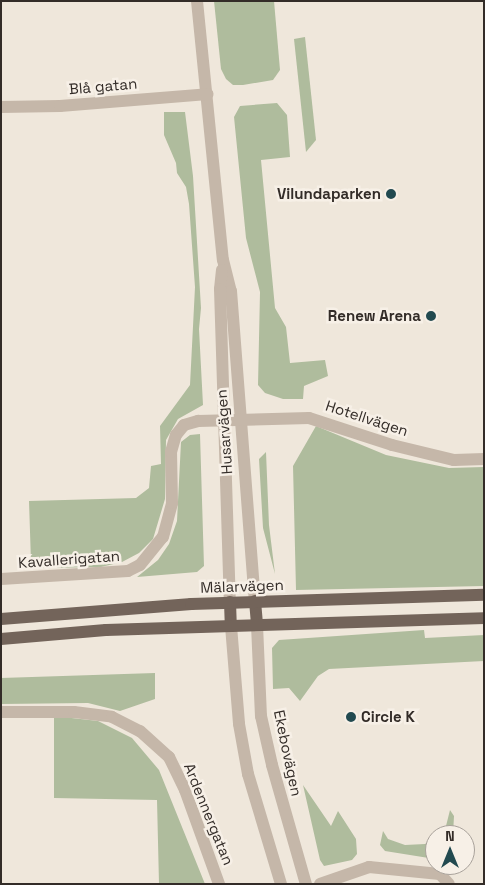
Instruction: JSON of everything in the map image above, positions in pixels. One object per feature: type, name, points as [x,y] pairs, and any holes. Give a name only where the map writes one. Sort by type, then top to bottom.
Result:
[{"type":"main road","name":"Mälarvägen","points":[[1,619],[230,602],[484,594]]},
{"type":"main road","points":[[255,601],[257,625]]},
{"type":"main road","points":[[230,602],[231,626]]},
{"type":"main road","points":[[1,639],[231,626],[484,618]]},
{"type":"street","name":"Husarvägen","points":[[197,1],[224,260],[231,290],[239,418],[255,601]]},
{"type":"street","name":"Blå gatan","points":[[1,107],[60,106],[208,94]]},
{"type":"street","name":"Husarvägen","points":[[224,260],[220,289],[230,602]]},
{"type":"street","name":"Kavallerigatan","points":[[1,579],[128,572],[140,565],[163,537],[170,512],[171,452],[176,435],[184,425],[198,421],[239,418]]},
{"type":"street","name":"Hotellvägen","points":[[239,418],[309,418],[392,445],[454,460],[484,459]]},
{"type":"street","name":"Ekebovägen","points":[[257,625],[261,716],[274,774],[306,884]]},
{"type":"street","points":[[231,626],[239,724],[248,774],[281,884]]},
{"type":"street","name":"Ardennergatan","points":[[1,712],[74,712],[112,717],[140,731],[169,757],[185,790],[219,884]]},
{"type":"street","points":[[320,884],[369,866],[440,874],[449,884]]},
{"type":"green space","points":[[214,1],[274,1],[280,70],[273,80],[233,85],[226,79],[221,69]]},
{"type":"green space","points":[[305,37],[316,140],[306,152],[294,39]]},
{"type":"green space","points":[[277,103],[287,115],[290,157],[261,160],[275,308],[286,327],[290,363],[325,360],[328,376],[304,386],[303,399],[283,399],[265,393],[258,385],[260,292],[246,238],[234,117],[240,106]]},
{"type":"green space","points":[[164,112],[185,112],[193,176],[201,308],[199,329],[203,405],[178,419],[166,440],[165,499],[153,539],[139,553],[122,562],[101,567],[39,568],[31,562],[29,501],[136,498],[149,488],[151,466],[161,464],[160,426],[190,385],[195,287],[189,204],[186,187],[177,173],[176,163],[164,135]]},
{"type":"green space","points":[[316,426],[386,455],[449,468],[484,467],[484,586],[296,590],[293,466]]},
{"type":"green space","points":[[200,434],[204,566],[197,572],[137,577],[158,560],[169,544],[177,521],[181,442],[190,435]]},
{"type":"green space","points":[[266,452],[269,525],[275,574],[263,528],[259,459]]},
{"type":"green space","points":[[424,630],[425,638],[484,635],[484,661],[329,669],[318,676],[300,701],[289,688],[273,689],[272,648],[279,640]]},
{"type":"green space","points":[[155,673],[155,699],[120,711],[88,703],[1,704],[1,678]]},
{"type":"green space","points":[[54,716],[98,721],[132,738],[159,770],[205,884],[159,884],[157,800],[54,798]]},
{"type":"green space","points":[[303,785],[331,826],[338,811],[356,839],[357,854],[352,860],[324,866],[320,860]]},
{"type":"green space","points":[[450,810],[454,816],[454,825],[446,825]]},
{"type":"green space","points":[[383,831],[388,839],[405,845],[425,844],[425,857],[385,851],[380,845]]},
{"type":"place","name":"Vilundaparken","points":[[391,194]]},
{"type":"place","name":"Renew Arena","points":[[431,316]]},
{"type":"place","name":"Circle K","points":[[351,717]]}]
